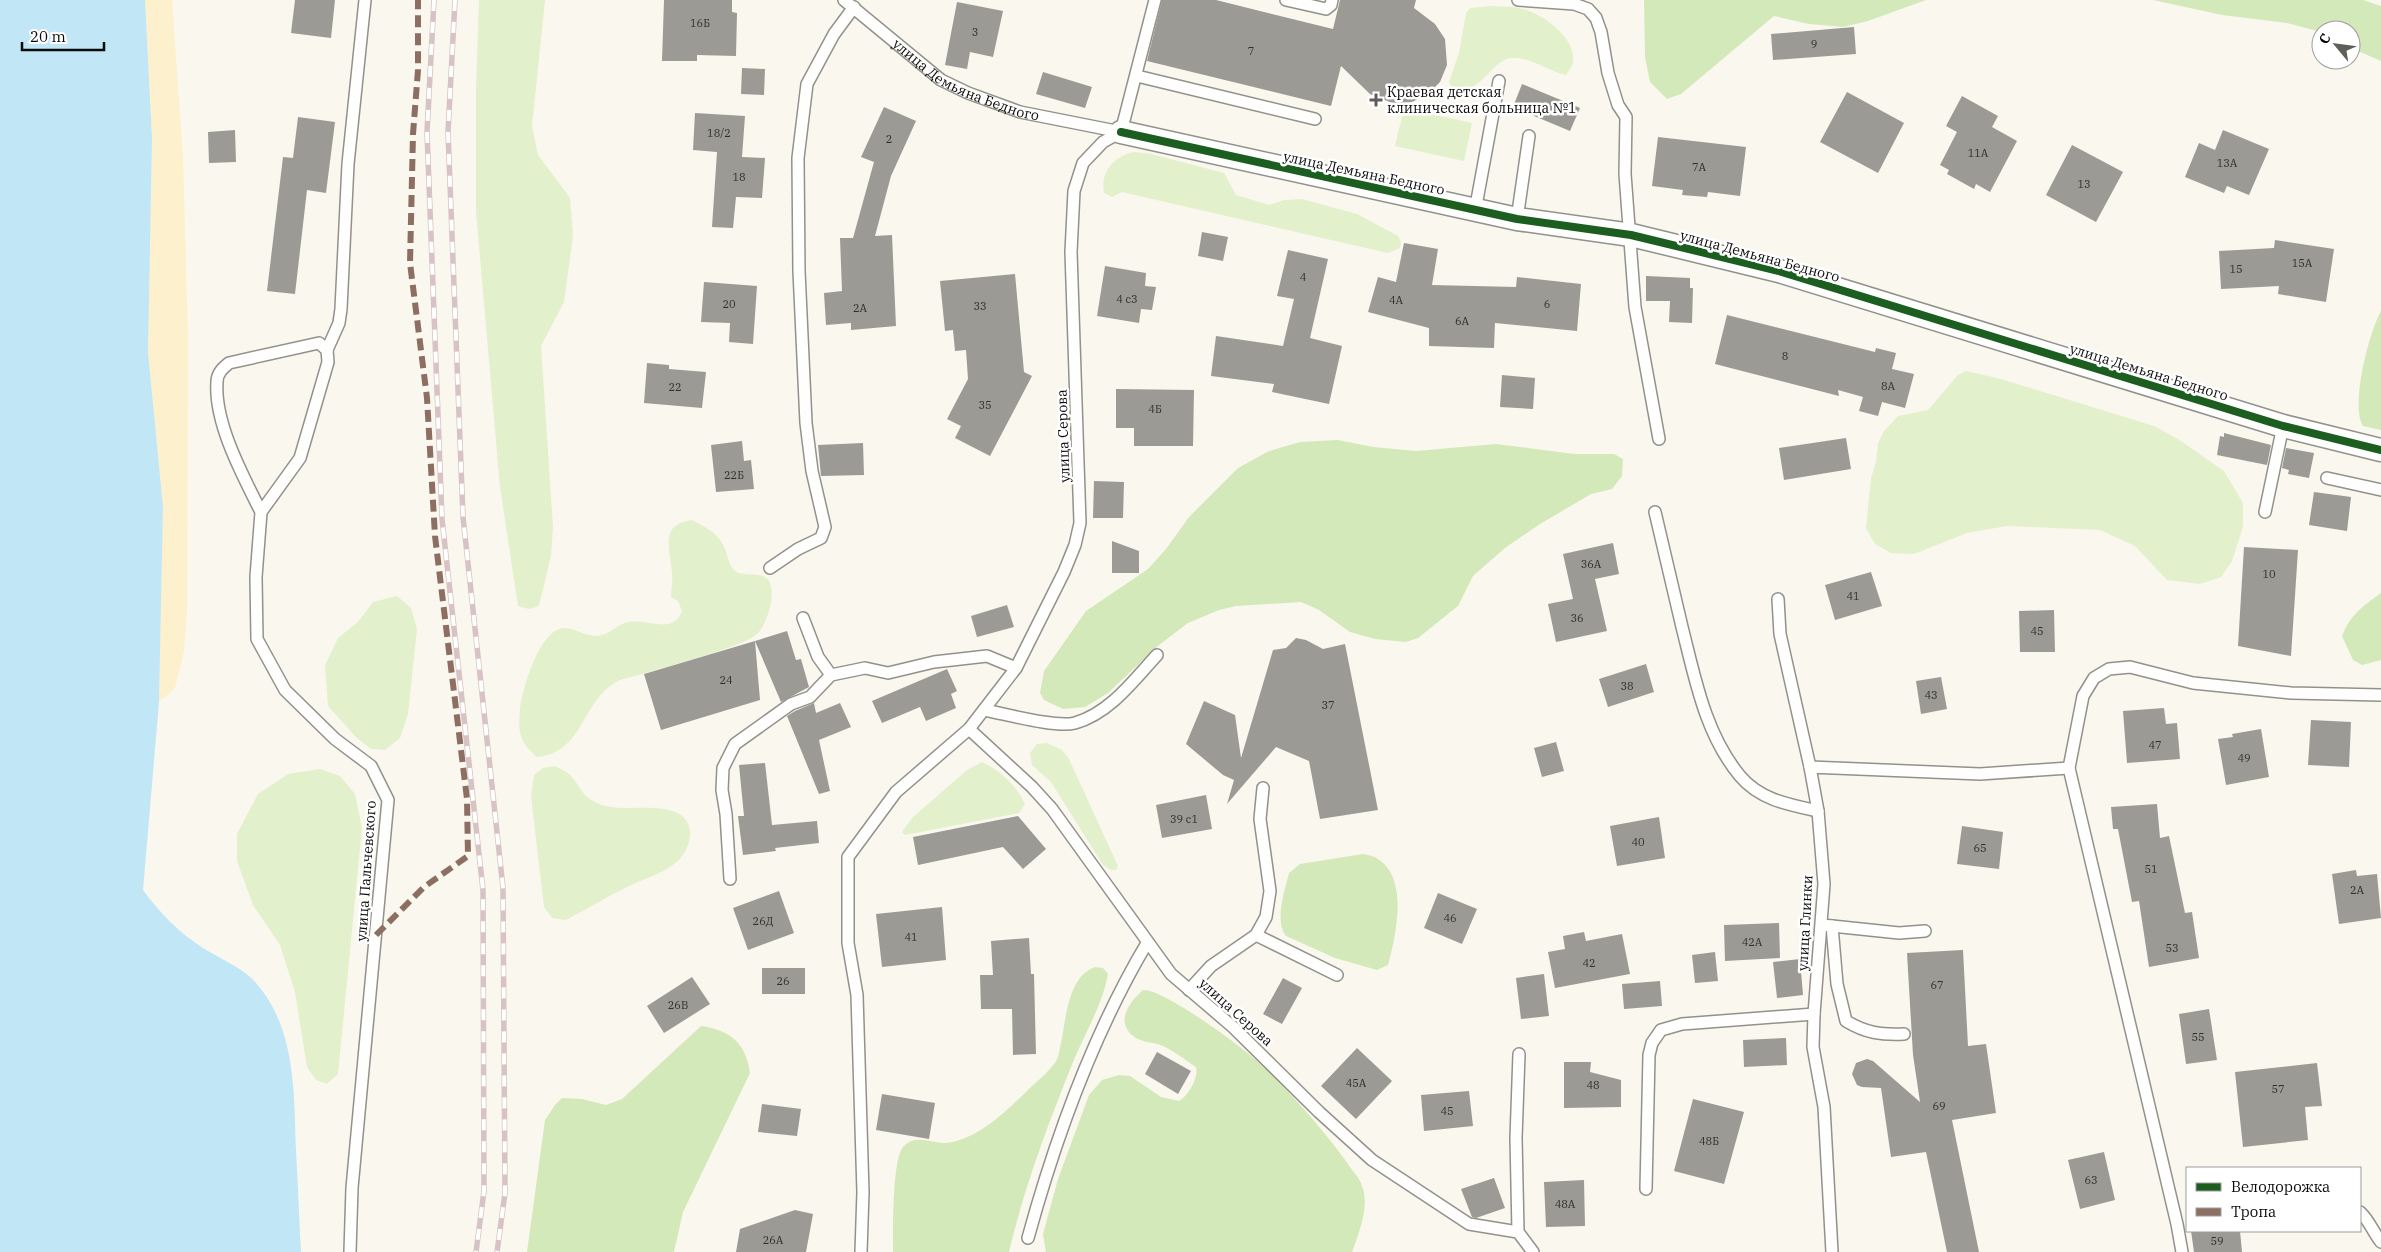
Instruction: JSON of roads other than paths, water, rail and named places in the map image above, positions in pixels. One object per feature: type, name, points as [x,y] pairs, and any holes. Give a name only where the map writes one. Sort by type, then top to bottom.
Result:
[{"type":"street","name":"улица Демьяна Бедного","points":[[1121,132],[1475,211],[1517,219],[1631,235],[1779,271],[2283,426],[2381,450]]},
{"type":"lane","points":[[327,350],[319,342],[229,363],[220,372],[217,381],[220,409],[232,454],[261,512],[300,458],[328,362],[327,350],[338,324],[341,309],[348,164],[365,0]]},
{"type":"lane","name":"улица Демьяна Бедного","points":[[844,0],[941,80],[959,89],[1020,112],[1121,132]]},
{"type":"lane","points":[[1121,132],[1137,76],[1155,0]]},
{"type":"lane","points":[[1286,0],[1326,9],[1331,5],[1332,0]]},
{"type":"lane","points":[[1518,0],[1574,4],[1588,9],[1596,18],[1601,32],[1608,73],[1618,105],[1626,117],[1625,174],[1635,307],[1659,439]]},
{"type":"lane","points":[[770,568],[798,549],[821,538],[825,527],[812,471],[806,423],[799,271],[798,158],[807,84],[834,34],[854,7]]},
{"type":"lane","points":[[1137,76],[1315,120]]},
{"type":"lane","points":[[1475,211],[1499,81]]},
{"type":"lane","name":"улица Серова","points":[[861,1252],[863,1192],[857,995],[848,943],[848,857],[896,792],[969,729],[1016,668],[1064,572],[1075,545],[1080,523],[1070,252],[1074,191],[1083,163],[1103,142],[1121,132]]},
{"type":"lane","points":[[1517,219],[1529,136]]},
{"type":"lane","points":[[2265,512],[2283,426]]},
{"type":"lane","points":[[2327,478],[2381,490]]},
{"type":"lane","name":"улица Пальчевского","points":[[261,512],[256,577],[258,639],[285,690],[335,738],[372,766],[388,800],[352,1188],[350,1252]]},
{"type":"lane","points":[[1655,512],[1700,701],[1720,745],[1740,776],[1756,790],[1776,802],[1818,811]]},
{"type":"lane","name":"улица Глинки","points":[[1778,599],[1780,634],[1818,811],[1827,925],[1814,1014],[1813,1048],[1824,1108],[1832,1252]]},
{"type":"lane","points":[[803,618],[818,657],[831,675]]},
{"type":"lane","points":[[984,710],[1036,720],[1074,723],[1095,715],[1117,698],[1157,655]]},
{"type":"lane","points":[[730,879],[726,814],[722,790],[723,768],[735,744],[791,704],[810,696],[831,675],[865,668],[888,673],[934,662],[987,656],[1016,668]]},
{"type":"lane","points":[[2182,1252],[2069,768],[2083,696],[2094,678],[2109,669],[2130,667],[2194,684],[2291,693],[2381,695]]},
{"type":"lane","name":"улица Серова","points":[[969,729],[1052,809],[1171,974],[1232,1027],[1319,1112],[1372,1160],[1469,1224],[1518,1232]]},
{"type":"lane","points":[[1810,767],[1980,774],[2069,768]]},
{"type":"lane","points":[[1188,990],[1211,966],[1256,935],[1266,917],[1270,891],[1260,819],[1263,788]]},
{"type":"lane","points":[[1904,1034],[1882,1035],[1862,1031],[1846,1021],[1837,984],[1827,925],[1899,933],[1925,931]]},
{"type":"lane","points":[[1256,935],[1337,975]]},
{"type":"lane","points":[[1028,1238],[1045,1175],[1084,1069],[1147,943]]},
{"type":"lane","points":[[1646,1189],[1649,1055],[1652,1043],[1661,1030],[1682,1024],[1720,1023],[1814,1014]]},
{"type":"lane","points":[[1519,1054],[1516,1138],[1518,1232],[1533,1252]]},
{"type":"lane","points":[[2361,1213],[2367,1220],[2370,1229],[2381,1242]]},
{"type":"water","points":[[0,0],[145,0],[152,139],[148,352],[163,507],[159,702],[143,890],[163,914],[186,936],[250,977],[269,1001],[279,1020],[286,1041],[293,1084],[301,1252],[0,1252]]},
{"type":"railway","points":[[434,0],[427,132],[442,519],[483,890],[484,1191],[476,1252]]},
{"type":"railway","points":[[455,0],[448,132],[463,517],[503,888],[505,1193],[497,1252]]},
{"type":"place","name":"Краевая детская клиническая больница №1","points":[[1376,100]]}]
